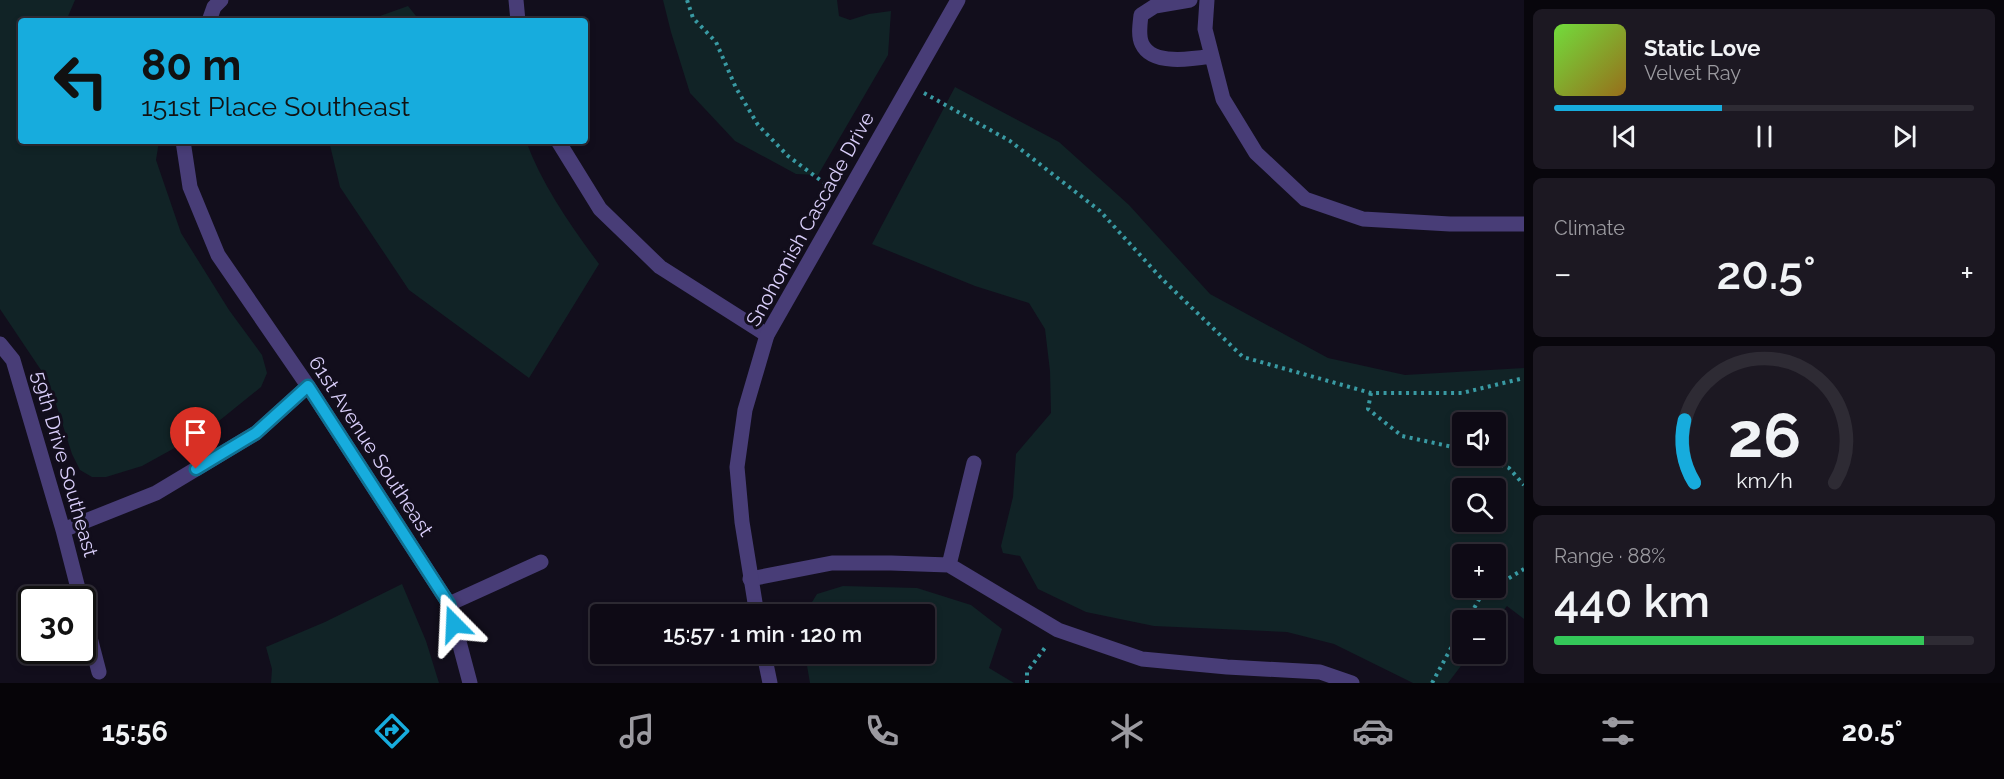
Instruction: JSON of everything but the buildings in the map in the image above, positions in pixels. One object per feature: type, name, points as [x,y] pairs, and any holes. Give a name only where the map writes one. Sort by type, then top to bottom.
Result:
[{"type":"street","points":[[516,0],[518,18]]},
{"type":"street","name":"Snohomish Cascade Drive","points":[[755,604],[737,467],[745,410],[767,335],[958,0]]},
{"type":"street","points":[[1190,0],[1155,6],[1141,15],[1142,44],[1152,54],[1165,58],[1183,60],[1212,56]]},
{"type":"street","points":[[1207,0],[1205,29],[1223,99],[1256,153],[1305,199],[1363,219],[1450,224],[1524,224]]},
{"type":"street","name":"61st Avenue Southeast","points":[[183,144],[190,187],[218,255],[308,386],[449,604],[470,683]]},
{"type":"street","points":[[560,144],[600,209],[660,267],[767,335]]},
{"type":"street","name":"59th Drive Southeast","points":[[0,344],[13,360],[77,586]]},
{"type":"street","points":[[63,530],[156,493],[256,433],[308,386]]},
{"type":"street","points":[[949,565],[974,463]]},
{"type":"street","points":[[449,604],[542,562]]},
{"type":"street","points":[[750,579],[832,563],[949,565],[1058,630],[1142,659],[1320,672],[1352,683]]},
{"type":"street","points":[[96,661],[99,672]]},
{"type":"street","points":[[766,664],[770,683]]},
{"type":"path","points":[[687,0],[693,18],[716,42],[736,88],[758,126],[788,156],[846,198]]},
{"type":"path","points":[[910,85],[1010,141],[1100,211],[1162,279],[1243,357],[1371,393],[1462,393],[1524,378]]},
{"type":"path","points":[[1371,393],[1368,409],[1402,436],[1452,447]]},
{"type":"path","points":[[1504,466],[1509,468],[1524,485]]},
{"type":"path","points":[[1506,580],[1524,569]]},
{"type":"path","points":[[1027,683],[1027,672],[1058,630]]},
{"type":"path","points":[[1432,683],[1452,646]]},
{"type":"shaded area","points":[[0,0],[75,0],[67,18],[18,18],[18,144],[159,144],[156,160],[181,233],[229,310],[262,355],[267,373],[261,387],[209,429],[142,466],[106,477],[92,477],[80,470],[72,454],[49,382],[0,309]]},
{"type":"shaded area","points":[[663,0],[837,0],[839,16],[850,20],[891,11],[888,55],[818,175],[796,174],[735,141],[690,93]]},
{"type":"shaded area","points":[[408,6],[418,18],[374,18]]},
{"type":"shaded area","points":[[955,87],[1059,142],[1129,205],[1210,294],[1328,358],[1405,375],[1524,368],[1524,619],[1507,606],[1504,610],[1452,610],[1452,664],[1462,664],[1448,683],[1413,683],[1334,644],[1287,632],[1154,626],[1086,612],[1038,589],[1020,556],[1003,553],[1001,546],[1013,497],[1016,454],[1051,413],[1050,371],[1045,329],[1029,303],[975,286],[872,244]]},
{"type":"shaded area","points":[[330,144],[527,144],[549,189],[599,264],[529,378],[409,290],[340,187]]},
{"type":"shaded area","points":[[402,584],[426,641],[439,683],[271,683],[272,669],[266,647],[325,622]]},
{"type":"shaded area","points":[[843,586],[917,588],[971,605],[1002,629],[989,668],[1014,683],[810,683],[807,664],[935,664],[935,604],[811,604],[817,594]]},
{"type":"route","points":[[196,469],[256,433],[308,386],[449,604],[454,624]]}]
